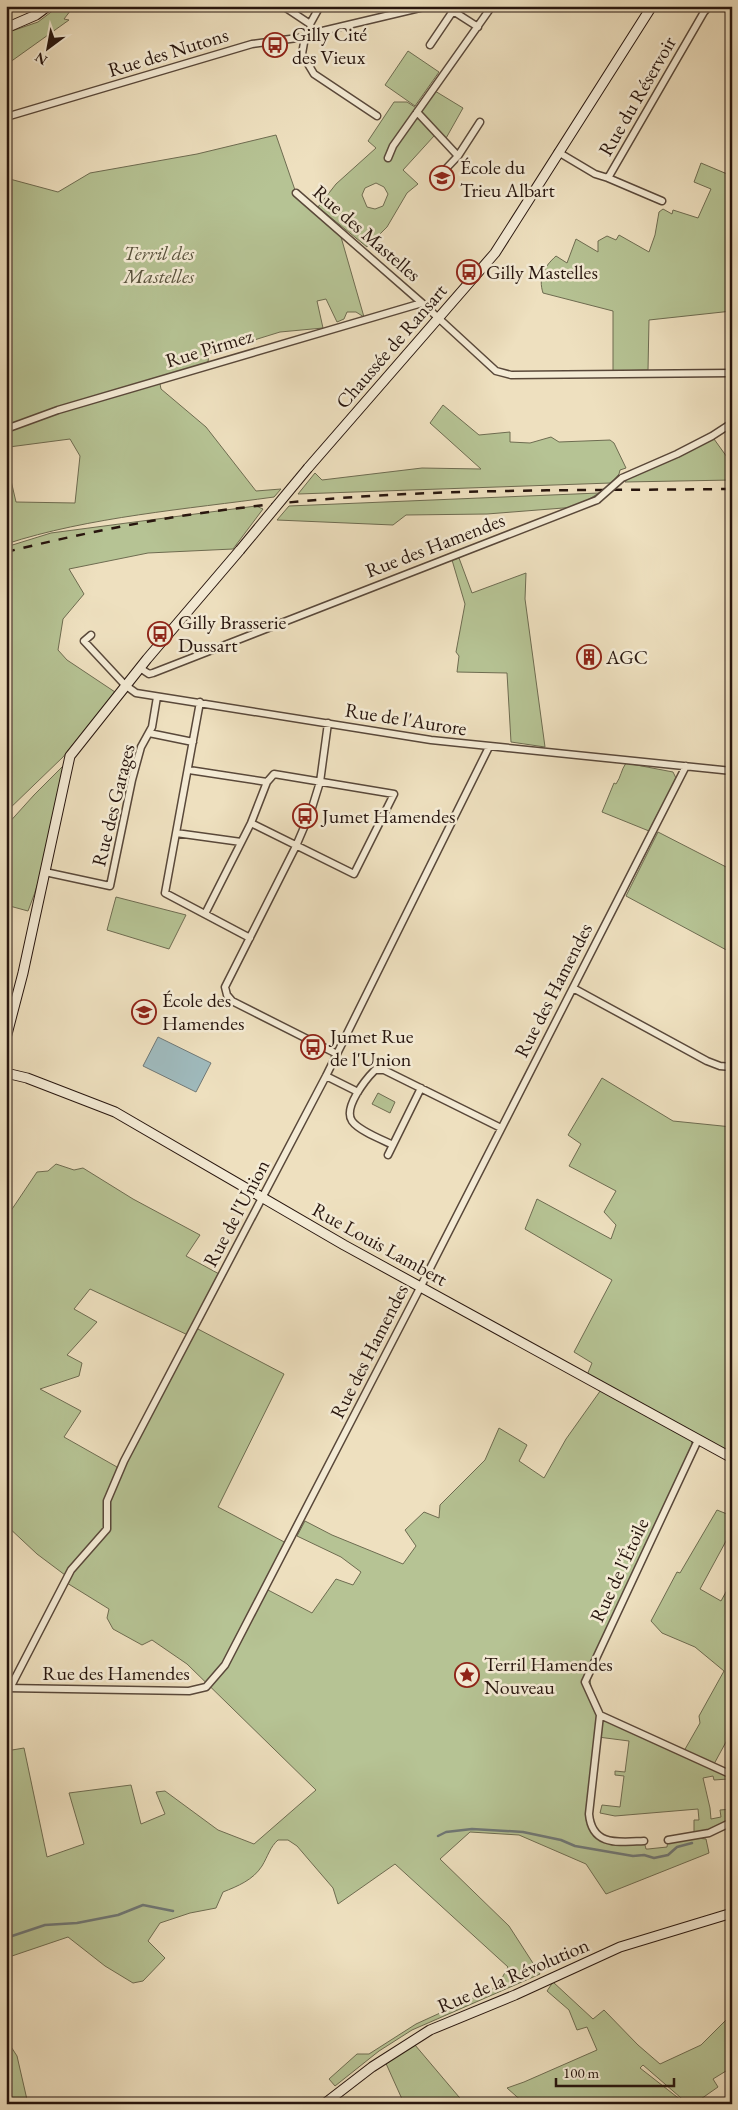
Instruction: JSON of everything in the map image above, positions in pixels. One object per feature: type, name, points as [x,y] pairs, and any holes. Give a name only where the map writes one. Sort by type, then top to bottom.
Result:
[{"type":"main road","points":[[6,28],[36,15],[48,6]]},
{"type":"main road","name":"Chaussée de Ransart","points":[[6,1038],[11,1000],[45,872],[70,756],[125,685],[308,468],[495,253],[652,6]]},
{"type":"main road","name":"Rue Louis Lambert","points":[[6,1073],[28,1078],[114,1112],[262,1199],[732,1458]]},
{"type":"main road","name":"Rue de la Révolution","points":[[324,2104],[372,2067],[430,2030],[515,1996],[620,1948],[732,1913]]},
{"type":"street","points":[[283,6],[310,24],[314,33]]},
{"type":"street","points":[[310,24],[320,6]]},
{"type":"street","name":"Rue des Nutons","points":[[6,117],[252,44],[305,37],[314,33],[428,6]]},
{"type":"street","points":[[388,158],[393,146],[492,6]]},
{"type":"street","name":"Rue du Réservoir","points":[[608,178],[709,6]]},
{"type":"street","points":[[430,45],[454,9],[478,28]]},
{"type":"street","points":[[305,37],[302,54],[314,74],[377,116]]},
{"type":"street","points":[[417,112],[458,156]]},
{"type":"street","points":[[439,176],[458,156],[480,122]]},
{"type":"street","name":"Rue du Réservoir","points":[[558,152],[595,174],[662,201]]},
{"type":"street","name":"Rue des Mastelles","points":[[296,193],[422,303],[496,371],[503,373],[732,373]]},
{"type":"street","name":"Rue Pirmez","points":[[6,429],[58,410],[422,303]]},
{"type":"street","name":"Rue des Hamendes","points":[[140,668],[146,673],[153,673],[597,500],[622,478],[677,454],[712,436],[732,423]]},
{"type":"street","points":[[91,635],[84,641],[125,685]]},
{"type":"street","name":"Rue de l'Aurore","points":[[125,685],[136,693],[157,697],[200,702],[431,740],[732,771]]},
{"type":"street","name":"Rue des Garages","points":[[45,872],[110,886],[132,780],[141,748],[152,727],[157,697]]},
{"type":"street","points":[[200,702],[165,893],[250,938]]},
{"type":"street","points":[[328,723],[320,782],[309,817],[225,986],[227,995],[232,1001],[337,1054]]},
{"type":"street","points":[[149,733],[193,742]]},
{"type":"street","name":"Rue de l'Union","points":[[8,1688],[71,1570],[105,1532],[108,1496],[124,1461],[326,1076],[489,747]]},
{"type":"street","name":"Rue des Hamendes","points":[[8,1688],[189,1691],[206,1687],[225,1665],[686,766]]},
{"type":"street","points":[[189,770],[266,782]]},
{"type":"street","points":[[205,914],[251,823],[266,782],[274,774],[394,794],[354,874],[251,823]]},
{"type":"street","points":[[176,833],[241,842]]},
{"type":"street","points":[[573,988],[707,1061],[720,1066],[732,1067]]},
{"type":"street","points":[[393,1145],[358,1127],[352,1120],[350,1112],[358,1092],[375,1070],[384,1070],[501,1128]]},
{"type":"street","points":[[326,1076],[358,1092]]},
{"type":"street","points":[[388,1155],[421,1088]]},
{"type":"street","name":"Rue de l'Étoile","points":[[600,1715],[585,1682],[698,1440]]},
{"type":"street","points":[[644,1841],[609,1841],[597,1835],[590,1822],[600,1715],[732,1774]]},
{"type":"street","points":[[668,1840],[709,1833],[732,1822]]},
{"type":"green space","points":[[59,6],[74,6],[64,19],[69,20],[6,65],[6,33],[38,22]]},
{"type":"green space","points":[[408,51],[439,72],[415,106],[385,85]]},
{"type":"green space","points":[[435,91],[463,108],[445,140],[434,136],[403,170],[418,184],[407,193],[387,227],[367,247],[318,207],[336,184],[376,148],[368,141],[394,102],[407,102],[418,109]],"holes":[[[376,183],[384,187],[388,194],[383,206],[375,209],[367,207],[362,195],[365,188]]]},
{"type":"green space","name":"Terril des Mastelles","points":[[276,135],[296,193],[342,235],[364,317],[356,312],[347,312],[344,319],[337,322],[326,299],[317,301],[323,328],[280,332],[209,354],[208,362],[159,379],[161,389],[206,427],[256,491],[281,489],[274,497],[104,520],[6,544],[6,178],[58,192],[90,173],[197,154]],"holes":[[[70,439],[80,456],[75,503],[16,502],[9,472],[9,447]]]},
{"type":"green space","points":[[701,163],[732,176],[732,311],[649,320],[648,370],[613,371],[613,311],[543,293],[541,282],[543,273],[556,256],[567,263],[576,239],[598,252],[598,241],[607,236],[616,240],[619,235],[649,252],[655,235],[659,212],[663,209],[672,214],[673,210],[698,218],[711,189],[694,182]]},
{"type":"green space","points":[[443,405],[479,435],[510,432],[510,442],[530,443],[551,437],[559,442],[610,440],[614,443],[626,468],[620,470],[611,483],[298,494],[315,473],[322,480],[422,468],[481,469],[430,423]]},
{"type":"green space","points":[[714,439],[732,464],[732,480],[625,482],[629,477]]},
{"type":"green space","points":[[599,493],[576,507],[487,514],[406,515],[393,525],[277,520],[289,506]]},
{"type":"green space","points":[[256,506],[263,509],[233,549],[148,553],[69,569],[84,594],[63,619],[58,650],[67,660],[115,692],[63,757],[6,812],[6,547],[51,533]]},
{"type":"green space","points":[[459,558],[472,593],[526,573],[525,599],[545,747],[511,742],[507,673],[457,672],[459,656],[456,652],[465,604],[452,560]]},
{"type":"green space","points":[[626,763],[673,772],[676,778],[649,831],[602,812],[614,783],[616,784],[618,781]]},
{"type":"green space","points":[[64,765],[45,857],[28,911],[6,905],[6,826]]},
{"type":"green space","points":[[658,832],[732,870],[732,953],[626,896]]},
{"type":"green space","points":[[116,897],[186,915],[169,949],[107,930]]},
{"type":"green space","points":[[602,1078],[673,1121],[732,1127],[732,1455],[691,1433],[692,1446],[688,1468],[590,1679],[593,1704],[600,1715],[725,1771],[728,1779],[714,1780],[713,1776],[703,1778],[711,1819],[721,1817],[720,1810],[732,1809],[732,1819],[713,1829],[694,1833],[694,1820],[699,1820],[698,1809],[615,1816],[600,1813],[602,1805],[620,1807],[624,1776],[615,1775],[615,1771],[625,1772],[629,1741],[598,1737],[590,1817],[600,1839],[612,1845],[641,1844],[644,1841],[646,1849],[648,1849],[667,1847],[668,1840],[688,1837],[706,1839],[709,1853],[606,1894],[586,1864],[519,1835],[470,1832],[440,1859],[509,1926],[540,1974],[412,2030],[379,2051],[335,2086],[329,2079],[357,2054],[369,2054],[416,2024],[497,1987],[508,1967],[395,1864],[338,1904],[333,1888],[297,1846],[288,1840],[278,1840],[258,1871],[245,1882],[223,1892],[216,1908],[190,1913],[160,1923],[148,1941],[165,1958],[143,1981],[133,1983],[105,1966],[68,1937],[6,1958],[6,1751],[24,1748],[47,1857],[84,1844],[69,1793],[131,1785],[141,1824],[165,1814],[156,1792],[165,1791],[218,1830],[254,1844],[316,1790],[187,1664],[152,1640],[142,1645],[113,1629],[107,1618],[109,1609],[67,1583],[69,1578],[37,1554],[6,1525],[6,1218],[37,1172],[48,1171],[56,1164],[74,1170],[83,1168],[133,1199],[200,1235],[186,1256],[221,1275],[190,1336],[90,1289],[74,1309],[97,1322],[67,1355],[82,1363],[79,1376],[40,1389],[81,1411],[64,1437],[117,1467],[114,1482],[196,1328],[284,1374],[218,1507],[288,1544],[260,1600],[268,1590],[312,1613],[336,1579],[353,1585],[361,1572],[341,1557],[297,1536],[305,1521],[332,1535],[403,1564],[416,1546],[405,1530],[424,1512],[439,1518],[440,1505],[485,1460],[499,1428],[527,1445],[519,1461],[544,1478],[566,1439],[603,1387],[587,1375],[592,1363],[574,1352],[612,1280],[525,1229],[537,1199],[611,1239],[616,1225],[604,1212],[616,1191],[569,1166],[581,1144],[568,1135]]},
{"type":"green space","points":[[378,1093],[395,1102],[390,1113],[372,1104]]},
{"type":"green space","points":[[717,1510],[732,1516],[732,1530],[700,1589],[721,1601],[732,1581],[732,1731],[714,1764],[684,1751],[700,1723],[699,1716],[724,1671],[695,1647],[662,1633],[651,1621],[677,1572],[680,1573]]},
{"type":"green space","points":[[553,1982],[593,2019],[604,2010],[638,2045],[660,2064],[701,2045],[728,2018],[732,2022],[732,2077],[730,2078],[726,2071],[713,2079],[718,2087],[698,2101],[700,2104],[688,2104],[643,2065],[640,2068],[686,2104],[525,2104],[507,2088],[597,2050],[587,2027],[577,2030],[569,2010],[547,1991]]},
{"type":"green space","points":[[6,2039],[17,2056],[28,2104],[6,2104]]},
{"type":"green space","points":[[415,2045],[466,2104],[393,2104],[402,2099],[384,2059]]},
{"type":"water","points":[[158,1037],[211,1063],[196,1092],[143,1066]]},
{"type":"waterway","points":[[438,1836],[446,1832],[472,1829],[523,1832],[561,1840],[575,1846],[654,1858],[668,1855],[677,1847],[692,1843]]},
{"type":"waterway","points":[[6,1938],[45,1925],[77,1923],[118,1915],[143,1905],[173,1911]]},
{"type":"railway","points":[[6,552],[64,538],[152,521],[301,501],[363,496],[486,491],[732,489]]},
{"type":"place","name":"Gilly Cité des Vieux","points":[[275,45]]},
{"type":"place","name":"École du Trieu Albart","points":[[442,178]]},
{"type":"place","name":"Gilly Mastelles","points":[[469,272]]},
{"type":"place","name":"Gilly Brasserie Dussart","points":[[160,634]]},
{"type":"place","name":"AGC","points":[[589,657]]},
{"type":"place","name":"Jumet Hamendes","points":[[305,816]]},
{"type":"place","name":"École des Hamendes","points":[[144,1012]]},
{"type":"place","name":"Jumet Rue de l'Union","points":[[313,1047]]},
{"type":"place","name":"Terril Hamendes Nouveau","points":[[467,1675]]}]
